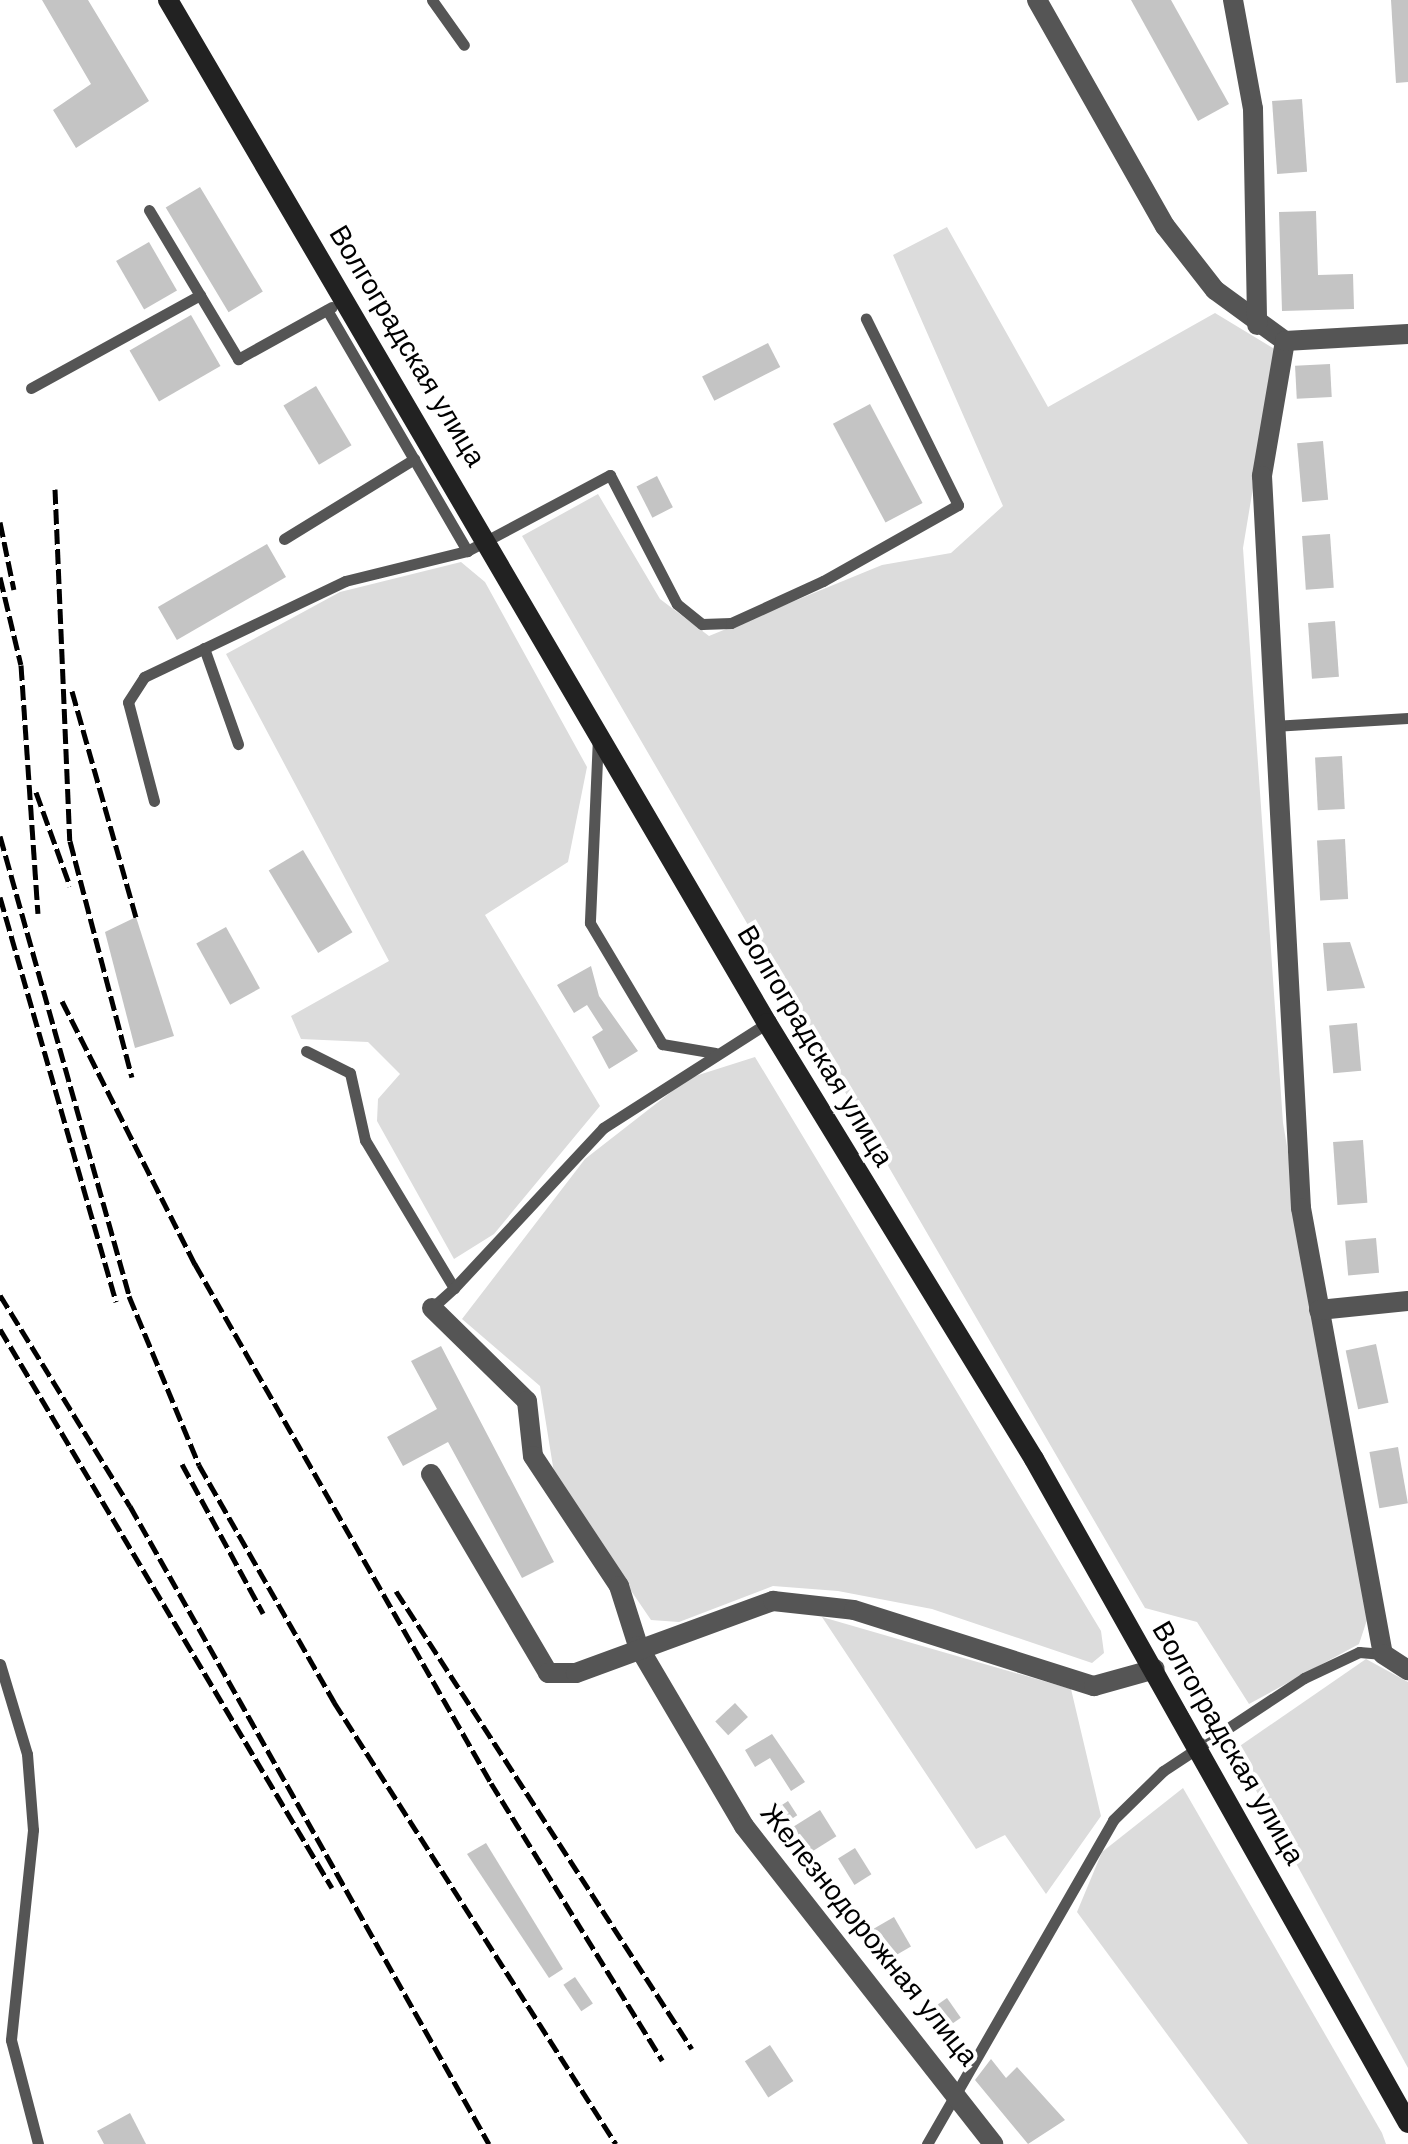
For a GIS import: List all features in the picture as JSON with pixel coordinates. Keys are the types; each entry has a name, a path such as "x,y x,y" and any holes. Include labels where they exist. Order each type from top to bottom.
{"main road":[{"name":"Волгоградская улица","path":"168,0 337,304 491,541 766,1024 1199,1746 1408,2124"}],"street":[{"path":"1038,0 1164,226 1214,290 1285,341 1408,334"},
{"path":"1233,0 1253,108 1257,324"},
{"path":"1285,341 1262,476 1271,726 1301,1208 1384,1654 1408,1670"},
{"path":"1319,1310 1408,1301"},
{"name":"Железнодорожная улица","path":"432,1308 528,1401 533,1456 618,1586 638,1646 744,1826 958,2090 992,2144"},
{"path":"431,1474 548,1673 576,1673 638,1646 773,1601 854,1610 1094,1686 1154,1669"}],"lane":[{"path":"432,0 464,45"},
{"path":"150,210 238,359 337,304 414,459 467,551"},
{"path":"31,388 200,294"},
{"path":"154,801 128,702 144,676 345,581 467,551 491,541 610,475 678,604 702,624 731,623 958,505 866,320"},
{"path":"284,540 414,459"},
{"path":"204,648 238,744"},
{"path":"1271,726 1408,718"},
{"path":"598,726 590,923 662,1044 715,1053"},
{"path":"432,1308 603,1128 766,1024"},
{"path":"306,1051 350,1073 365,1140 454,1288"},
{"path":"928,2144 1113,1820 1199,1746 1304,1678 1359,1652 1384,1654"},
{"path":"0,1664 27,1754 31,1811 11,2040 38,2144"}],"shaded area":[{"path":"947,227 1048,407 1215,313 1276,350 1243,548 1283,1123 1368,1617 1359,1644 1249,1704 1197,1622 1145,1608 522,536 598,494 660,599 709,636 882,565 951,553 1003,506 893,255"},
{"path":"461,562 485,582 587,767 568,862 485,915 600,1106 494,1234 454,1259 377,1121 378,1099 400,1074 368,1042 301,1039 291,1016 389,961 226,654 340,592"},
{"path":"755,1057 1101,1631 1104,1653 1092,1663 932,1609 838,1591 773,1586 679,1622 651,1620 555,1479 540,1386 462,1319 585,1159 689,1078"},
{"path":"822,1617 1071,1689 1101,1816 1046,1894 1005,1835 976,1849"},
{"path":"1366,1659 1408,1682 1408,2068 1234,1750"},
{"path":"1183,1788 1386,2144 1248,2144 1077,1912 1102,1852"}],"building":[{"path":"42,0 88,0 149,101 76,148 53,110 91,84"},
{"path":"1131,0 1171,0 1229,104 1198,121"},
{"path":"1391,0 1408,0 1408,82 1396,83"},
{"path":"1302,99 1307,172 1277,174 1272,101"},
{"path":"200,187 263,292 229,312 166,208"},
{"path":"1316,211 1318,275 1353,274 1354,309 1282,311 1279,212"},
{"path":"149,242 177,290 144,309 116,261"},
{"path":"191,315 221,366 159,402 130,350"},
{"path":"768,343 780,367 714,401 702,377"},
{"path":"1330,364 1332,397 1297,399 1295,366"},
{"path":"316,386 352,445 319,465 283,406"},
{"path":"870,404 923,503 885,523 833,424"},
{"path":"1323,441 1328,500 1302,502 1297,443"},
{"path":"657,476 673,507 652,518 637,486"},
{"path":"1330,534 1334,588 1306,590 1302,536"},
{"path":"267,544 286,577 177,640 158,607"},
{"path":"1335,621 1339,677 1312,679 1308,623"},
{"path":"1342,756 1345,809 1318,810 1315,757"},
{"path":"1345,839 1348,899 1320,900 1317,840"},
{"path":"303,850 352,932 318,953 269,871"},
{"path":"136,917 174,1036 135,1048 105,932"},
{"path":"226,927 260,988 230,1005 196,943"},
{"path":"1350,942 1365,988 1327,991 1323,943"},
{"path":"591,966 599,996 638,1051 609,1069 592,1037 603,1030 587,1005 574,1013 557,985"},
{"path":"1357,1023 1361,1071 1333,1073 1329,1025"},
{"path":"1363,1140 1367,1203 1337,1205 1333,1142"},
{"path":"1376,1238 1379,1273 1348,1276 1345,1241"},
{"path":"1376,1344 1388,1403 1358,1409 1346,1350"},
{"path":"441,1346 554,1562 522,1578 448,1442 403,1466 387,1437 437,1409 411,1361"},
{"path":"1398,1447 1408,1503 1379,1508 1369,1452"},
{"path":"735,1703 748,1717 728,1735 715,1721"},
{"path":"772,1734 805,1782 791,1791 770,1758 755,1767 745,1750"},
{"path":"788,1801 797,1815 780,1826 771,1812"},
{"path":"820,1810 836,1836 810,1853 794,1826"},
{"path":"486,1843 563,1969 549,1978 467,1854"},
{"path":"855,1848 871,1874 854,1885 838,1859"},
{"path":"894,1917 911,1946 888,1959 871,1930"},
{"path":"575,1977 593,2004 581,2011 563,1985"},
{"path":"947,1998 961,2018 941,2031 927,2012"},
{"path":"770,2045 793,2081 768,2097 745,2061"},
{"path":"991,2059 1006,2078 1017,2067 1065,2120 1028,2144 975,2080"},
{"path":"130,2113 146,2144 104,2144 97,2131"}],"railway":[{"path":"55,489 70,841 132,1077"},
{"path":"0,522 14,590"},
{"path":"0,577 21,665 38,913"},
{"path":"72,691 136,917"},
{"path":"36,792 70,886"},
{"path":"0,836 129,1296 199,1465 334,1702 616,2144"},
{"path":"0,897 116,1302"},
{"path":"62,1001 195,1264 491,1783 662,2060"},
{"path":"0,1295 130,1506 489,2144"},
{"path":"0,1329 332,1888"},
{"path":"182,1464 263,1613"},
{"path":"396,1591 692,2049"}]}
